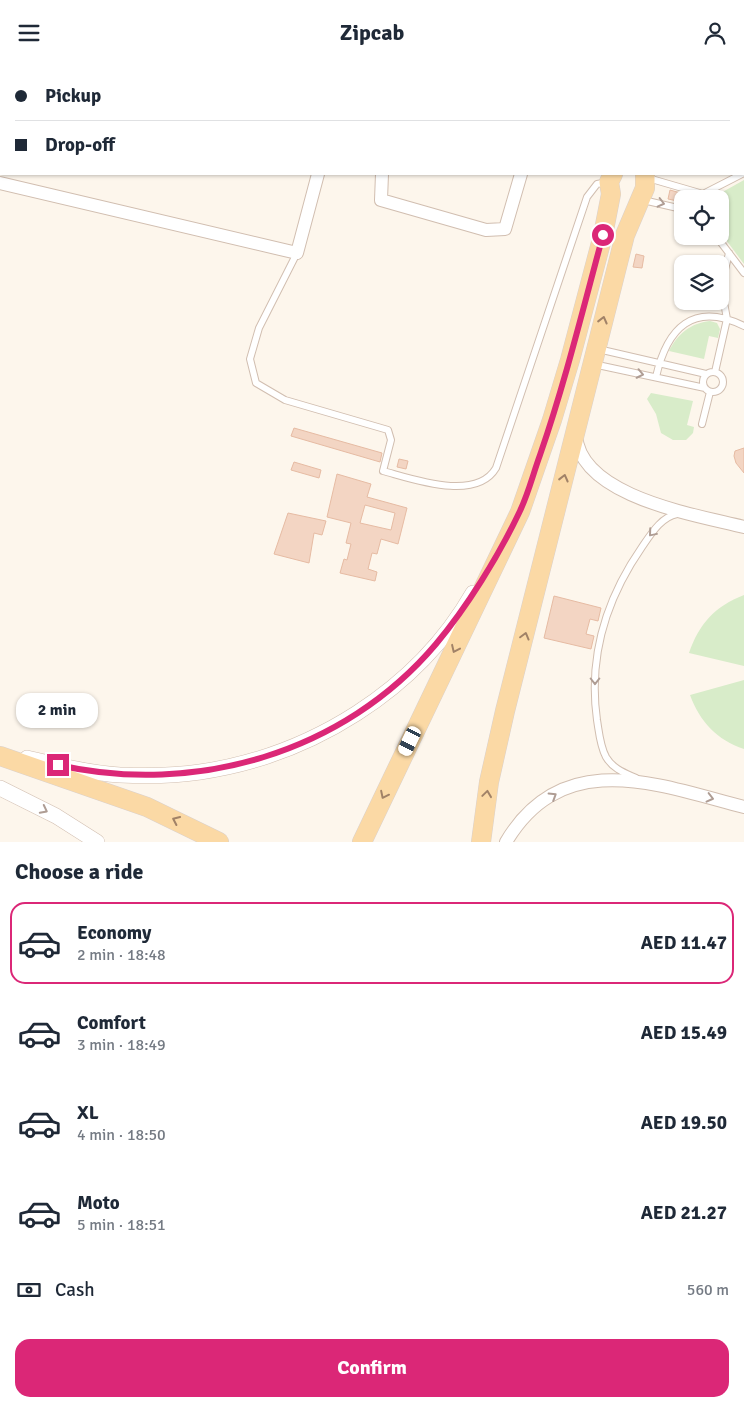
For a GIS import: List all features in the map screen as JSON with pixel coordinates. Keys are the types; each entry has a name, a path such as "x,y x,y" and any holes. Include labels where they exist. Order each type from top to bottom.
{"main road":[{"path":"481,842 489,782 505,711 625,235 645,188 644,175"},
{"path":"611,183 621,202 634,202 639,199"},
{"path":"362,842 520,512 562,386 603,235 611,183"},
{"path":"0,756 147,807 219,842"}],"street":[{"path":"0,183 297,253 318,175"},
{"path":"382,175 381,200 486,230 505,229 521,175"},
{"path":"576,427 577,442 582,454 592,467 618,489 634,498 744,527"},
{"path":"0,752 78,769 118,775 199,773 238,765 278,753 322,733 362,711 401,680 435,645 465,606 520,512"},
{"path":"506,842 526,816 560,791 595,781 641,781 744,807"},
{"path":"0,788 56,816 97,842"}],"lane":[{"path":"644,175 685,190"},
{"path":"713,190 739,175"},
{"path":"297,253 259,328 250,359 256,383 285,400 388,430 391,440 383,471 443,485 477,483 487,479 496,468 587,197 597,184 611,183"},
{"path":"639,199 674,207"},
{"path":"723,245 744,273"},
{"path":"715,371 728,319 721,286 729,253"},
{"path":"656,377 659,363 669,338 685,324 706,316 728,319 744,326"},
{"path":"594,356 659,363 706,374 715,371"},
{"path":"594,356 656,377 708,390 720,390 723,384 722,377 715,371"},
{"path":"702,423 708,390 703,380 706,374"},
{"path":"641,781 619,770 606,758 603,750 595,705 597,648 603,622 614,594 630,564 647,540 664,519 678,514 694,514"}],"green space":[{"path":"744,180 744,264 729,244 729,190 726,190"},
{"path":"710,321 717,323 720,329 718,338 709,336 704,359 669,351 680,335 690,327"},
{"path":"651,393 693,401 687,425 694,427 693,433 686,440 673,440 661,433 656,414 647,399"},
{"path":"744,595 744,666 689,653 698,633 709,617 734,599"},
{"path":"744,680 744,749 726,741 704,722 690,695"}],"building":[{"path":"670,190 674,191 674,200 668,199"},
{"path":"636,254 644,256 642,268 633,267"},
{"path":"294,428 382,453 380,462 291,436"},
{"path":"744,448 744,473 736,463 734,456 735,451"},
{"path":"399,459 408,461 406,469 397,467"},
{"path":"294,462 321,470 319,478 291,470"},
{"path":"337,474 371,484 367,497 407,508 398,544 381,539 377,554 372,553 368,569 377,572 375,581 340,573 344,559 347,560 351,544 346,543 351,523 327,517","holes":["365,505 395,513 391,530 360,523"]},
{"path":"288,513 326,521 322,535 314,533 309,563 274,554"},
{"path":"554,596 601,608 598,621 590,619 586,634 594,636 591,649 544,638"}],"route":[{"path":"58,765 118,775 157,775 199,773 238,765 278,753 322,733 362,711 401,680 435,645 465,606 520,512 552,420 570,360 603,235"}]}
